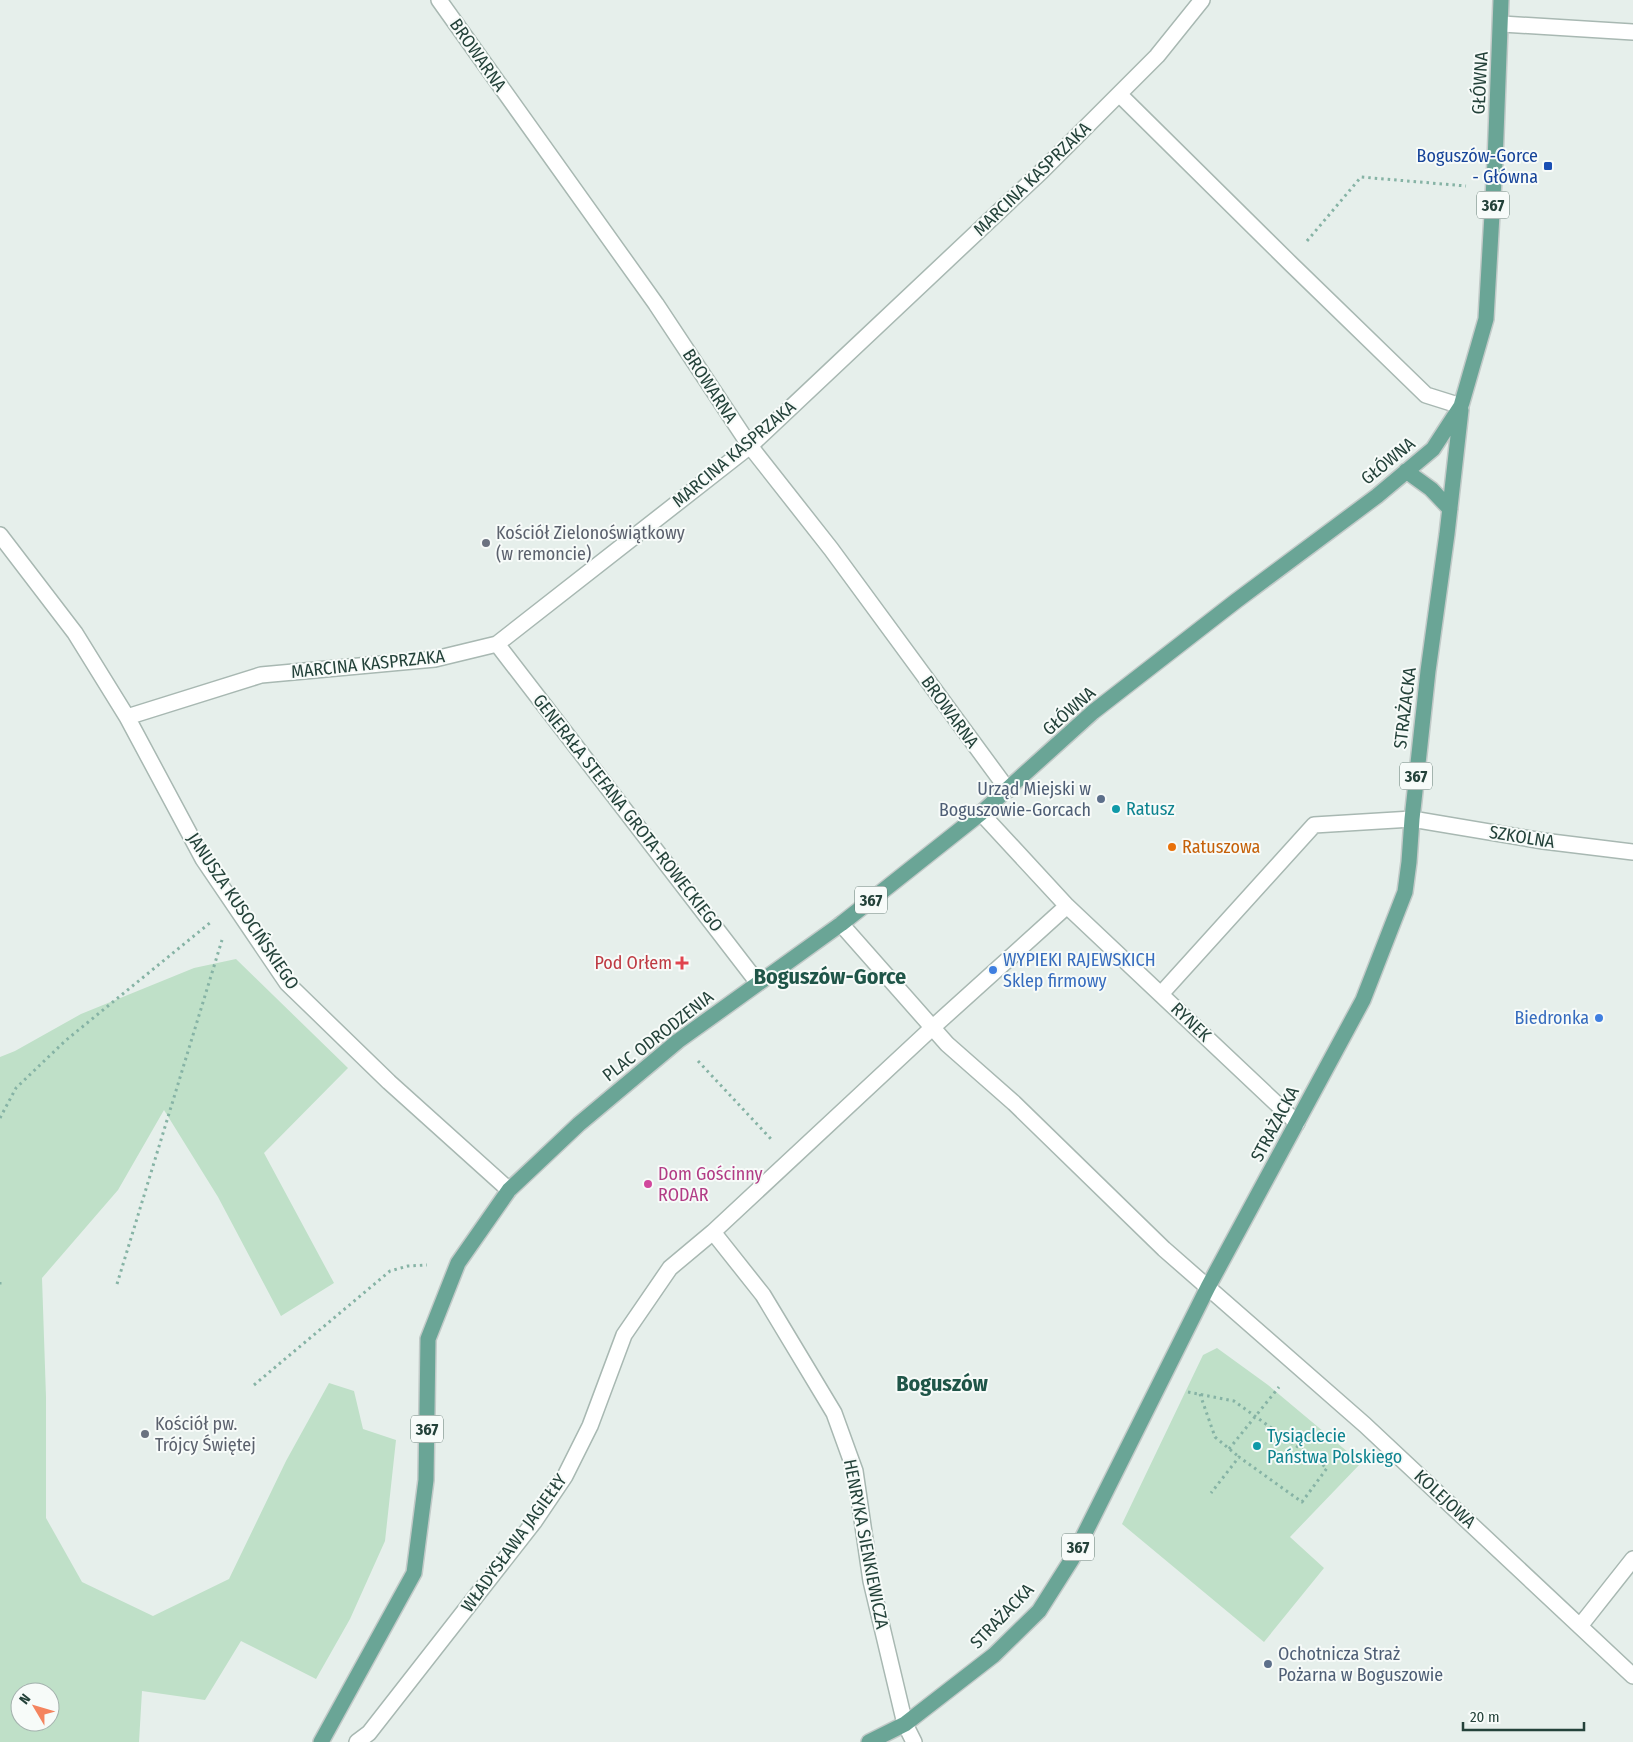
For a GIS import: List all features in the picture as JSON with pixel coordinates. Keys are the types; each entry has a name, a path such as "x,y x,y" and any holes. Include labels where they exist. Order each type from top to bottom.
{"main road":[{"name":"GŁÓWNA","path":"1008,790 1093,712 1236,601 1377,496 1433,449 1461,406 1486,319 1502,24 1501,0"},
{"name":"STRAŻACKA","path":"869,1742 905,1724 994,1655 1039,1611 1072,1559 1208,1287 1363,1000 1404,892 1409,862 1428,671 1450,509 1461,406"},
{"path":"1406,471 1431,489 1450,509"},
{"name":"PLAC ODRODZENIA","path":"509,1190 579,1124 678,1040 841,924 1008,790"},
{"name":"367","path":"321,1742 414,1573 426,1480 428,1339 458,1263 509,1190"}],"street":[{"name":"BROWARNA","path":"439,0 656,304 750,446 832,548 1008,790"},
{"name":"MARCINA KASPRZAKA","path":"127,717 261,675 435,659 497,644 750,446 1042,171 1157,56 1202,0"},
{"path":"1502,24 1633,32"},
{"path":"1119,94 1426,395 1461,406"},
{"name":"JANUSZA KUSOCIŃSKIEGO","path":"0,535 75,633 127,717 203,859 287,983 389,1082 509,1190"},
{"name":"GENERAŁA STEFANA GROTA-ROWECKIEGO","path":"497,644 758,983"},
{"name":"RYNEK","path":"981,813 1067,906 1297,1123"},
{"name":"SZKOLNA","path":"1162,994 1314,825 1412,818 1543,840 1633,852"},
{"name":"WŁADYSŁAWA JAGIEŁŁY","path":"357,1742 369,1733 534,1522 565,1476 590,1426 624,1335 670,1268 713,1232 932,1028 1067,906"},
{"path":"841,924 932,1028"},
{"name":"KOLEJOWA","path":"932,1028 947,1044 1014,1103 1164,1249 1365,1425 1633,1676"},
{"name":"HENRYKA SIENKIEWICZA","path":"713,1232 762,1295 834,1413 854,1471 871,1581 905,1724 914,1742"},
{"path":"1580,1626 1633,1559"}],"path":[{"path":"1290,263 1361,177 1469,186"},
{"path":"0,1118 16,1088 65,1041 234,904"},
{"path":"117,1284 234,904"},
{"name":"PLAC ODRODZENIA","path":"692,1056 772,1140"},
{"path":"254,1385 390,1271"},
{"path":"1230,1449 1297,1365"},
{"path":"1182,1391 1200,1394 1234,1401 1327,1468 1302,1502 1239,1457 1215,1437 1200,1394"},
{"path":"1210,1493 1239,1457"}],"green space":[{"path":"236,959 348,1068 264,1153 334,1283 281,1316 218,1197 164,1110 118,1190 42,1278 46,1397 46,1518 82,1582 153,1616 229,1579 286,1461 329,1383 354,1391 363,1429 396,1440 385,1541 350,1619 316,1679 241,1641 205,1700 142,1691 139,1742 0,1742 0,1057 15,1051 81,1014 194,968"},
{"path":"1217,1348 1268,1385 1361,1463 1290,1537 1324,1568 1264,1642 1122,1524 1203,1355"}],"place":[{"name":"Boguszów-Gorce - Główna","path":"1548,166"},
{"name":"Kościół Zielonoświątkowy (w remoncie)","path":"486,543"},
{"name":"Urząd Miejski w Boguszowie-Gorcach","path":"1101,799"},
{"name":"Ratusz","path":"1116,809"},
{"name":"Ratuszowa","path":"1172,847"},
{"name":"Pod Orłem","path":"682,963"},
{"name":"WYPIEKI RAJEWSKICH Sklep firmowy","path":"993,970"},
{"name":"Biedronka","path":"1599,1018"},
{"name":"Dom Gościnny RODAR","path":"648,1184"},
{"name":"Kościół pw. Trójcy Świętej","path":"145,1434"},
{"name":"Tysiąclecie Państwa Polskiego","path":"1257,1446"},
{"name":"Ochotnicza Straż Pożarna w Boguszowie","path":"1268,1664"}],"district":[{"name":"Boguszów-Gorce","path":"830,976"},
{"name":"Boguszów","path":"942,1383"}]}
